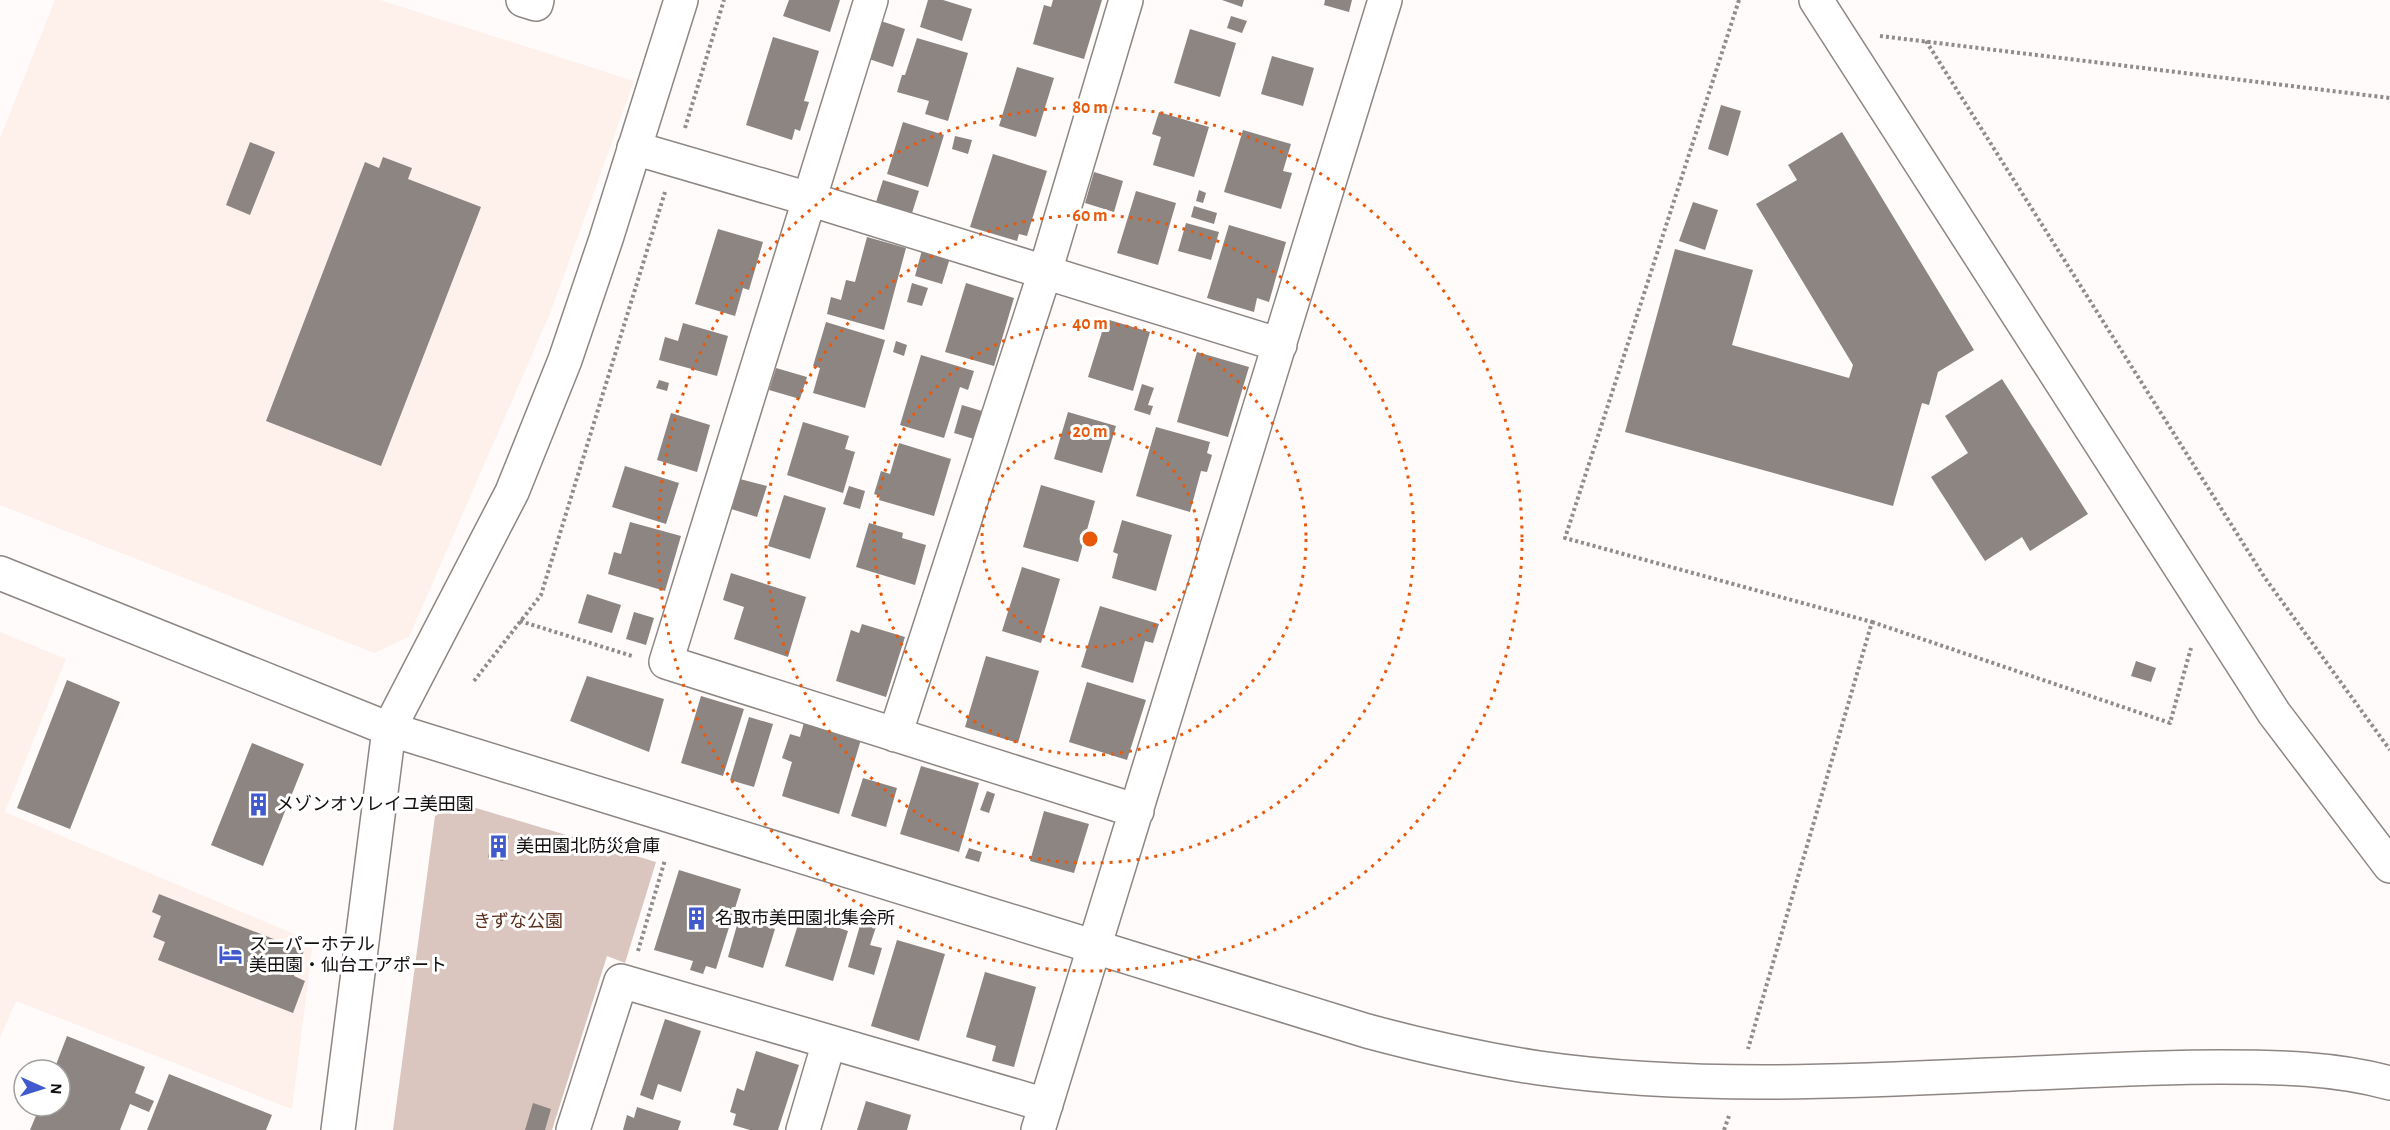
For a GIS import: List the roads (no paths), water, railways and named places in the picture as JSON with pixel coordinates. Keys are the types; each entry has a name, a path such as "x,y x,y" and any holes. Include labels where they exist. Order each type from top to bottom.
{"street":[{"path":"523,0 536,3 537,0"},
{"path":"338,1130 389,729 512,492 565,360 681,0"},
{"path":"871,0 666,662 1137,811"},
{"path":"895,735 1045,272 1126,0"},
{"path":"573,1130 621,981 829,1042 1042,1118 1386,0"},
{"path":"1816,0 2274,713 2390,866"},
{"path":"634,148 809,199 1280,345"},
{"path":"0,573 389,729 1366,1031 1467,1056 1540,1068 1598,1074 1739,1082 1842,1082 2245,1066 2347,1073 2390,1083"},
{"path":"803,1130 829,1042"}],"place":[{"name":"メゾンオソレイユ美田園","path":"258,805"},
{"name":"美田園北防災倉庫","path":"498,847"},
{"name":"名取市美田園北集会所","path":"697,919"},
{"name":"スーパーホテル 美田園・仙台エアポート","path":"231,955"}],"park label":[{"name":"きずな公園","path":"518,922"}]}
